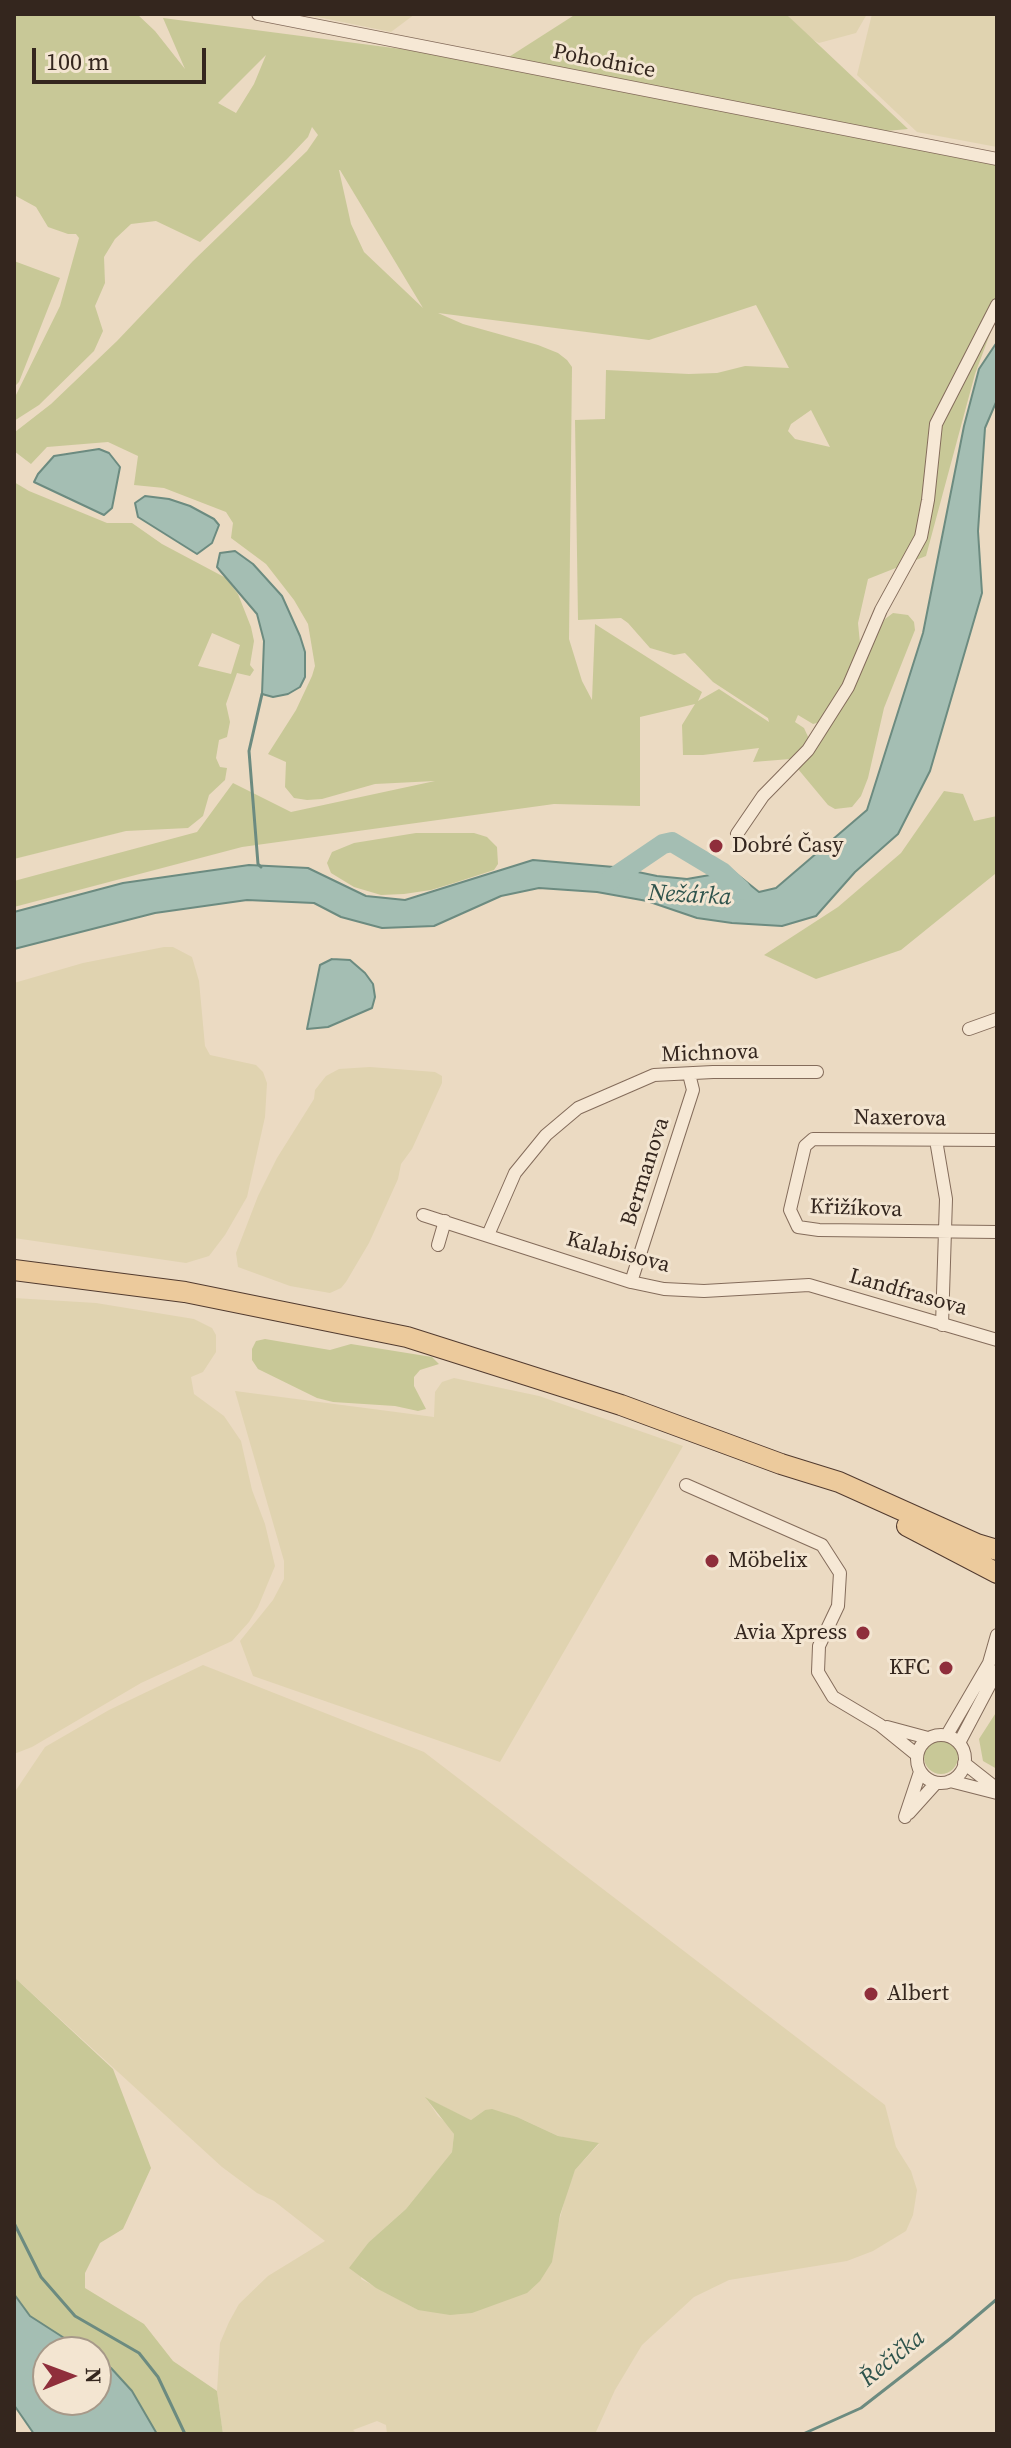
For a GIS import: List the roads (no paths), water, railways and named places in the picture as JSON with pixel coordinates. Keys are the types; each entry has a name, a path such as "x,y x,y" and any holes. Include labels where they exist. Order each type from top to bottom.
{"main road":[{"path":"14,1270 185,1292 407,1337 621,1405 839,1482 997,1550"},
{"path":"781,1464 997,1573"}],"street":[{"name":"Pohodnice","path":"258,14 997,159"},
{"path":"737,834 763,796 808,750 848,687 881,610 921,537 936,424 997,305"},
{"path":"969,1029 997,1019"},
{"name":"Michnova","path":"488,1235 515,1173 546,1135 578,1108 654,1075 817,1072"},
{"name":"Bermanova","path":"631,1282 693,1090 689,1074"},
{"name":"Naxerova","path":"805,1146 819,1138 997,1140"},
{"path":"936,1140 946,1199 942,1325"},
{"name":"Křižíkova","path":"805,1146 790,1210 798,1227 819,1230 997,1232"},
{"name":"Kalabisova","path":"423,1215 631,1282 664,1289 704,1291 809,1285"},
{"path":"438,1245 445,1221"},
{"name":"Landfrasova","path":"809,1285 997,1340"},
{"path":"686,1485 822,1545 840,1573 838,1606 819,1646 818,1672 833,1697 880,1725 917,1755"},
{"path":"947,1735 972,1697 989,1663 997,1635"},
{"path":"997,1671 959,1743 964,1763 997,1791"},
{"path":"880,1725 928,1738 947,1735 959,1743"},
{"path":"928,1738 917,1755 920,1772 905,1817 936,1783"},
{"path":"950,1781 957,1777 964,1763"},
{"path":"920,1772 936,1783 950,1781 997,1791"}],"water":[{"name":"Nežárka","path":"997,342 997,400 985,428 978,531 982,593 930,771 898,834 855,872 816,916 782,926 732,923 697,918 647,901 597,892 539,888 501,896 434,926 382,928 341,917 314,903 247,900 155,913 14,949 14,912 123,883 249,865 308,868 366,896 405,900 533,860 614,867 687,879 733,871 759,892 776,888 867,810 923,633 964,426 979,369"},
{"path":"99,449 109,453 120,467 112,508 104,515 34,482 54,456"},
{"path":"145,496 190,506 214,519 219,525 212,543 197,554 138,517 135,503"},
{"path":"235,551 253,564 282,596 300,636 305,652 305,677 300,687 288,694 273,697 262,694 264,641 257,614 217,567 220,553"},
{"path":"332,959 350,960 365,973 373,984 375,997 372,1008 328,1027 307,1029 320,965"},
{"path":"14,2294 30,2316 61,2336 32,2336 32,2416 112,2416 112,2369 132,2391 157,2434 34,2434 14,2405"}],"waterway":[{"path":"261,867 258,864 249,751 262,694"},
{"name":"Nežárka","path":"607,882 663,844 672,842 722,872 741,890"},
{"name":"Řečička","path":"14,2223 41,2277 75,2316 139,2353 158,2377 185,2434"},
{"name":"Řečička","path":"803,2434 861,2408 997,2299"}],"place":[{"name":"Dobré Časy","path":"716,846"},
{"name":"Möbelix","path":"712,1561"},
{"name":"Avia Xpress","path":"863,1633"},
{"name":"KFC","path":"946,1668"},
{"name":"Albert","path":"871,1994"}]}
